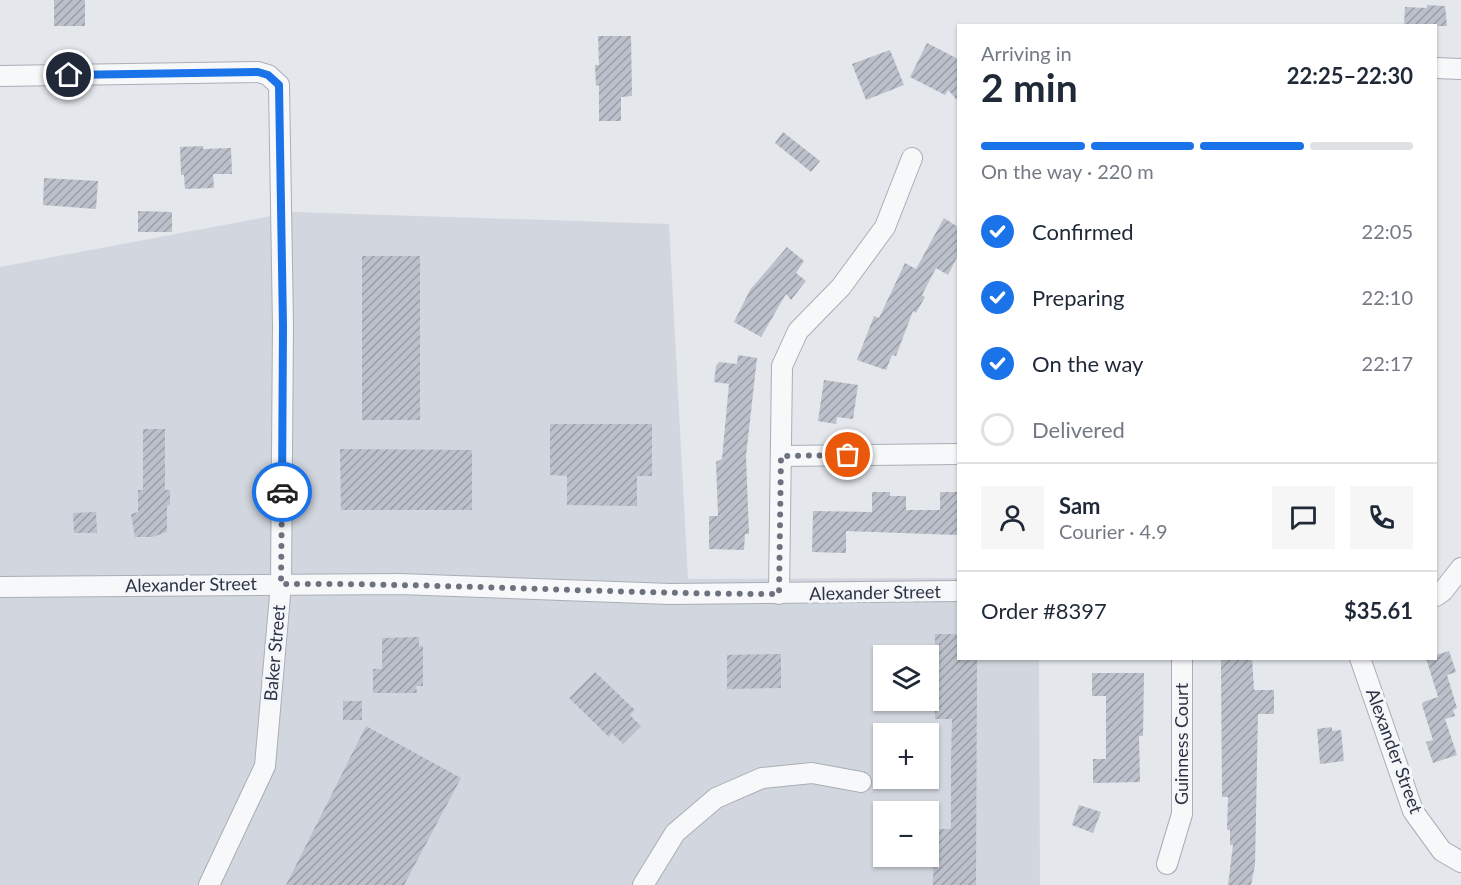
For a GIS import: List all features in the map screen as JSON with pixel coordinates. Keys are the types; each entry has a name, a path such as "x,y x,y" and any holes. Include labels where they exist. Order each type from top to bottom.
{"street":[{"path":"1437,68 1461,69"},
{"name":"Baker Street","path":"0,76 258,72 268,75 279,85 283,326 281,584 265,766 208,885"},
{"path":"779,594 782,366 798,331 841,287 885,227 912,158"},
{"path":"781,456 957,454"},
{"path":"1437,595 1461,568"},
{"name":"Alexander Street","path":"0,587 399,584 670,594 957,591"},
{"name":"Guinness Court","path":"1167,864 1182,814 1182,660"},
{"name":"Alexander Street","path":"1361,660 1413,811 1442,850 1461,862"},
{"path":"643,885 675,833 716,798 762,778 812,773 861,782"}],"shaded area":[{"path":"293,212 669,224 688,579 957,578 957,660 1039,660 1040,885 0,885 0,267"}],"building":[{"path":"54,0 85,0 85,26 54,26"},
{"path":"1427,5 1445,6 1447,26 1404,24 1405,7 1427,8"},
{"path":"598,36 631,36 632,96 621,97 621,121 599,121 599,85 596,86 595,65 599,65"},
{"path":"927,43 957,58 957,100 948,90 945,95 910,77"},
{"path":"890,50 904,85 866,100 852,64"},
{"path":"783,132 820,161 811,172 775,143"},
{"path":"203,146 203,149 231,148 232,174 213,174 214,188 185,189 184,175 181,175 180,147"},
{"path":"44,178 98,181 96,209 43,205"},
{"path":"138,211 172,212 172,232 138,232"},
{"path":"944,218 957,226 957,257 948,275 936,268 922,295 925,297 916,313 913,311 896,356 892,355 886,370 857,360 874,316 879,318 905,263 916,269"},
{"path":"787,247 804,261 796,273 806,281 791,300 786,294 761,337 734,322 750,290"},
{"path":"362,256 420,256 420,420 362,420"},
{"path":"738,355 757,358 746,456 749,534 745,534 744,550 709,549 709,516 718,516 716,462 722,459 729,384 714,382 716,366 719,362 737,364"},
{"path":"824,380 858,385 853,419 837,417 836,424 818,421"},
{"path":"550,424 652,424 652,476 637,476 637,506 567,505 567,476 550,475"},
{"path":"143,429 165,429 165,490 170,490 170,504 167,506 167,532 152,537 135,537 131,514 138,512 138,490 143,490"},
{"path":"340,449 472,450 472,510 341,510"},
{"path":"872,492 890,492 890,496 906,496 906,510 940,510 940,492 957,492 957,535 846,531 846,553 812,552 813,511 872,512"},
{"path":"96,512 97,533 74,533 73,513"},
{"path":"935,634 957,634 957,660 977,660 976,885 933,885 933,867 939,867 939,829 951,829 952,719 935,719 935,711 939,711 939,645 935,645"},
{"path":"419,637 419,646 423,646 423,686 416,686 417,693 373,693 373,669 382,669 382,638"},
{"path":"1449,651 1456,672 1447,675 1457,708 1453,710 1455,716 1445,719 1457,755 1433,763 1426,742 1433,740 1422,705 1423,702 1438,697 1427,660 1437,660 1437,655"},
{"path":"781,654 781,688 727,689 727,655"},
{"path":"1221,660 1252,660 1254,690 1274,690 1274,714 1258,714 1255,865 1251,885 1228,885 1233,845 1230,845 1230,830 1227,830 1228,797 1222,797"},
{"path":"595,672 635,710 630,715 641,726 623,744 612,733 609,737 569,698"},
{"path":"1092,673 1144,673 1143,736 1139,736 1140,782 1093,783 1093,759 1106,759 1106,696 1092,696"},
{"path":"343,701 362,701 362,720 343,720"},
{"path":"366,726 461,778 404,885 286,885"},
{"path":"1332,727 1332,731 1341,730 1344,761 1320,764 1317,729"},
{"path":"1079,805 1101,812 1093,833 1072,825"}],"way so far":[{"path":"282,492 281,584 399,584 670,594 779,594 781,456 848,455"}],"route":[{"path":"69,75 258,72 268,75 279,85 283,326 282,492"}]}
